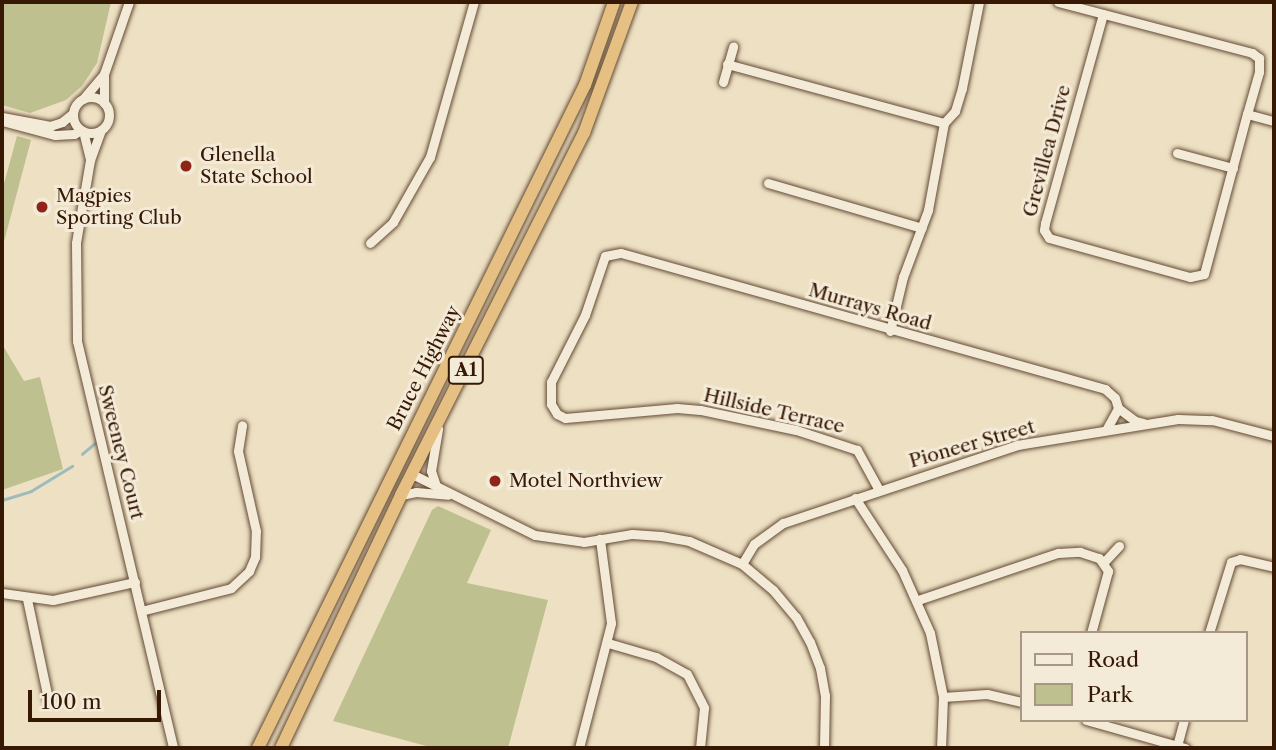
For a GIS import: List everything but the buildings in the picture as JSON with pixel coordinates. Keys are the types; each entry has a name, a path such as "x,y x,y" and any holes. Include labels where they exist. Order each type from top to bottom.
{"highway":[{"name":"Bruce Highway","path":"258,748 580,97 614,2"},
{"name":"Bruce Highway","path":"281,748 401,495 584,133 632,2"},
{"path":"317,624 344,585 395,483 412,474"}],"street":[{"path":"73,113 76,125 92,133 101,130 108,119 104,103 104,74 129,2"},
{"path":"370,243 394,222 430,157 474,2"},
{"path":"890,331 903,277 922,228 944,123 955,111 962,88 978,2"},
{"path":"1058,2 1103,14"},
{"name":"Grevillea Drive","path":"1103,14 1252,53 1259,58 1259,72 1247,114 1203,274 1198,276 1049,238 1044,230 1103,14"},
{"path":"723,82 733,46"},
{"path":"727,64 944,123"},
{"path":"2,119 50,125 62,122 73,113 104,74"},
{"path":"83,99 95,97 104,103"},
{"path":"1247,114 1274,121"},
{"path":"2,119 55,135 74,134 82,130"},
{"name":"Sweeney Court","path":"82,130 90,160"},
{"name":"Sweeney Court","path":"101,130 90,160 76,243 77,341 173,748"},
{"path":"1177,153 1233,168"},
{"path":"768,183 922,228"},
{"name":"Murrays Road","path":"605,256 621,253 890,331 1105,389 1115,398 1118,408 1135,421 1144,423"},
{"name":"Hillside Terrace","path":"605,256 585,315 551,382 551,404 557,414 565,418 576,418 689,409 796,430 857,450 879,490"},
{"path":"1106,430 1118,408"},
{"name":"Pioneer Street","path":"742,564 754,544 771,529 855,498 1017,445 1144,423 1202,419 1274,436"},
{"path":"436,486 431,478 431,466 440,421"},
{"path":"141,611 231,588 249,571 255,558 256,531 238,452 242,425"},
{"path":"412,474 450,496 535,535 569,541 632,534 670,537 715,550 742,564 773,590 796,617 810,642 820,668 825,695 824,748"},
{"path":"401,495 416,492 450,496"},
{"path":"855,498 888,547 918,600 929,633 943,697 941,748"},
{"path":"579,748 608,643 610,608 600,539"},
{"path":"1104,562 1119,546"},
{"path":"918,600 1062,552 1084,553 1104,562 1108,574 1092,631"},
{"path":"1210,631 1232,561 1240,558 1274,567"},
{"path":"2,593 27,599 54,600 135,582"},
{"path":"27,599 48,699"},
{"path":"608,643 656,657 687,674 704,708 700,748"},
{"path":"943,697 987,694 1020,702"},
{"path":"1093,722 1181,747 1184,722"}],"green space":[{"path":"2,2 111,2 97,63 82,86 66,100 30,113 2,105"},
{"path":"17,136 31,140 2,249 2,191"},
{"path":"2,344 24,381 40,377 63,469 2,490"},
{"path":"438,506 491,530 467,583 548,600 508,748 434,748 333,721 432,510"}],"waterway":[{"path":"82,454 94,444"},
{"path":"2,500 31,491 72,466"}],"place":[{"name":"Glenella State School","path":"186,166"},
{"name":"Magpies Sporting Club","path":"42,207"},
{"name":"Motel Northview","path":"495,481"}]}
